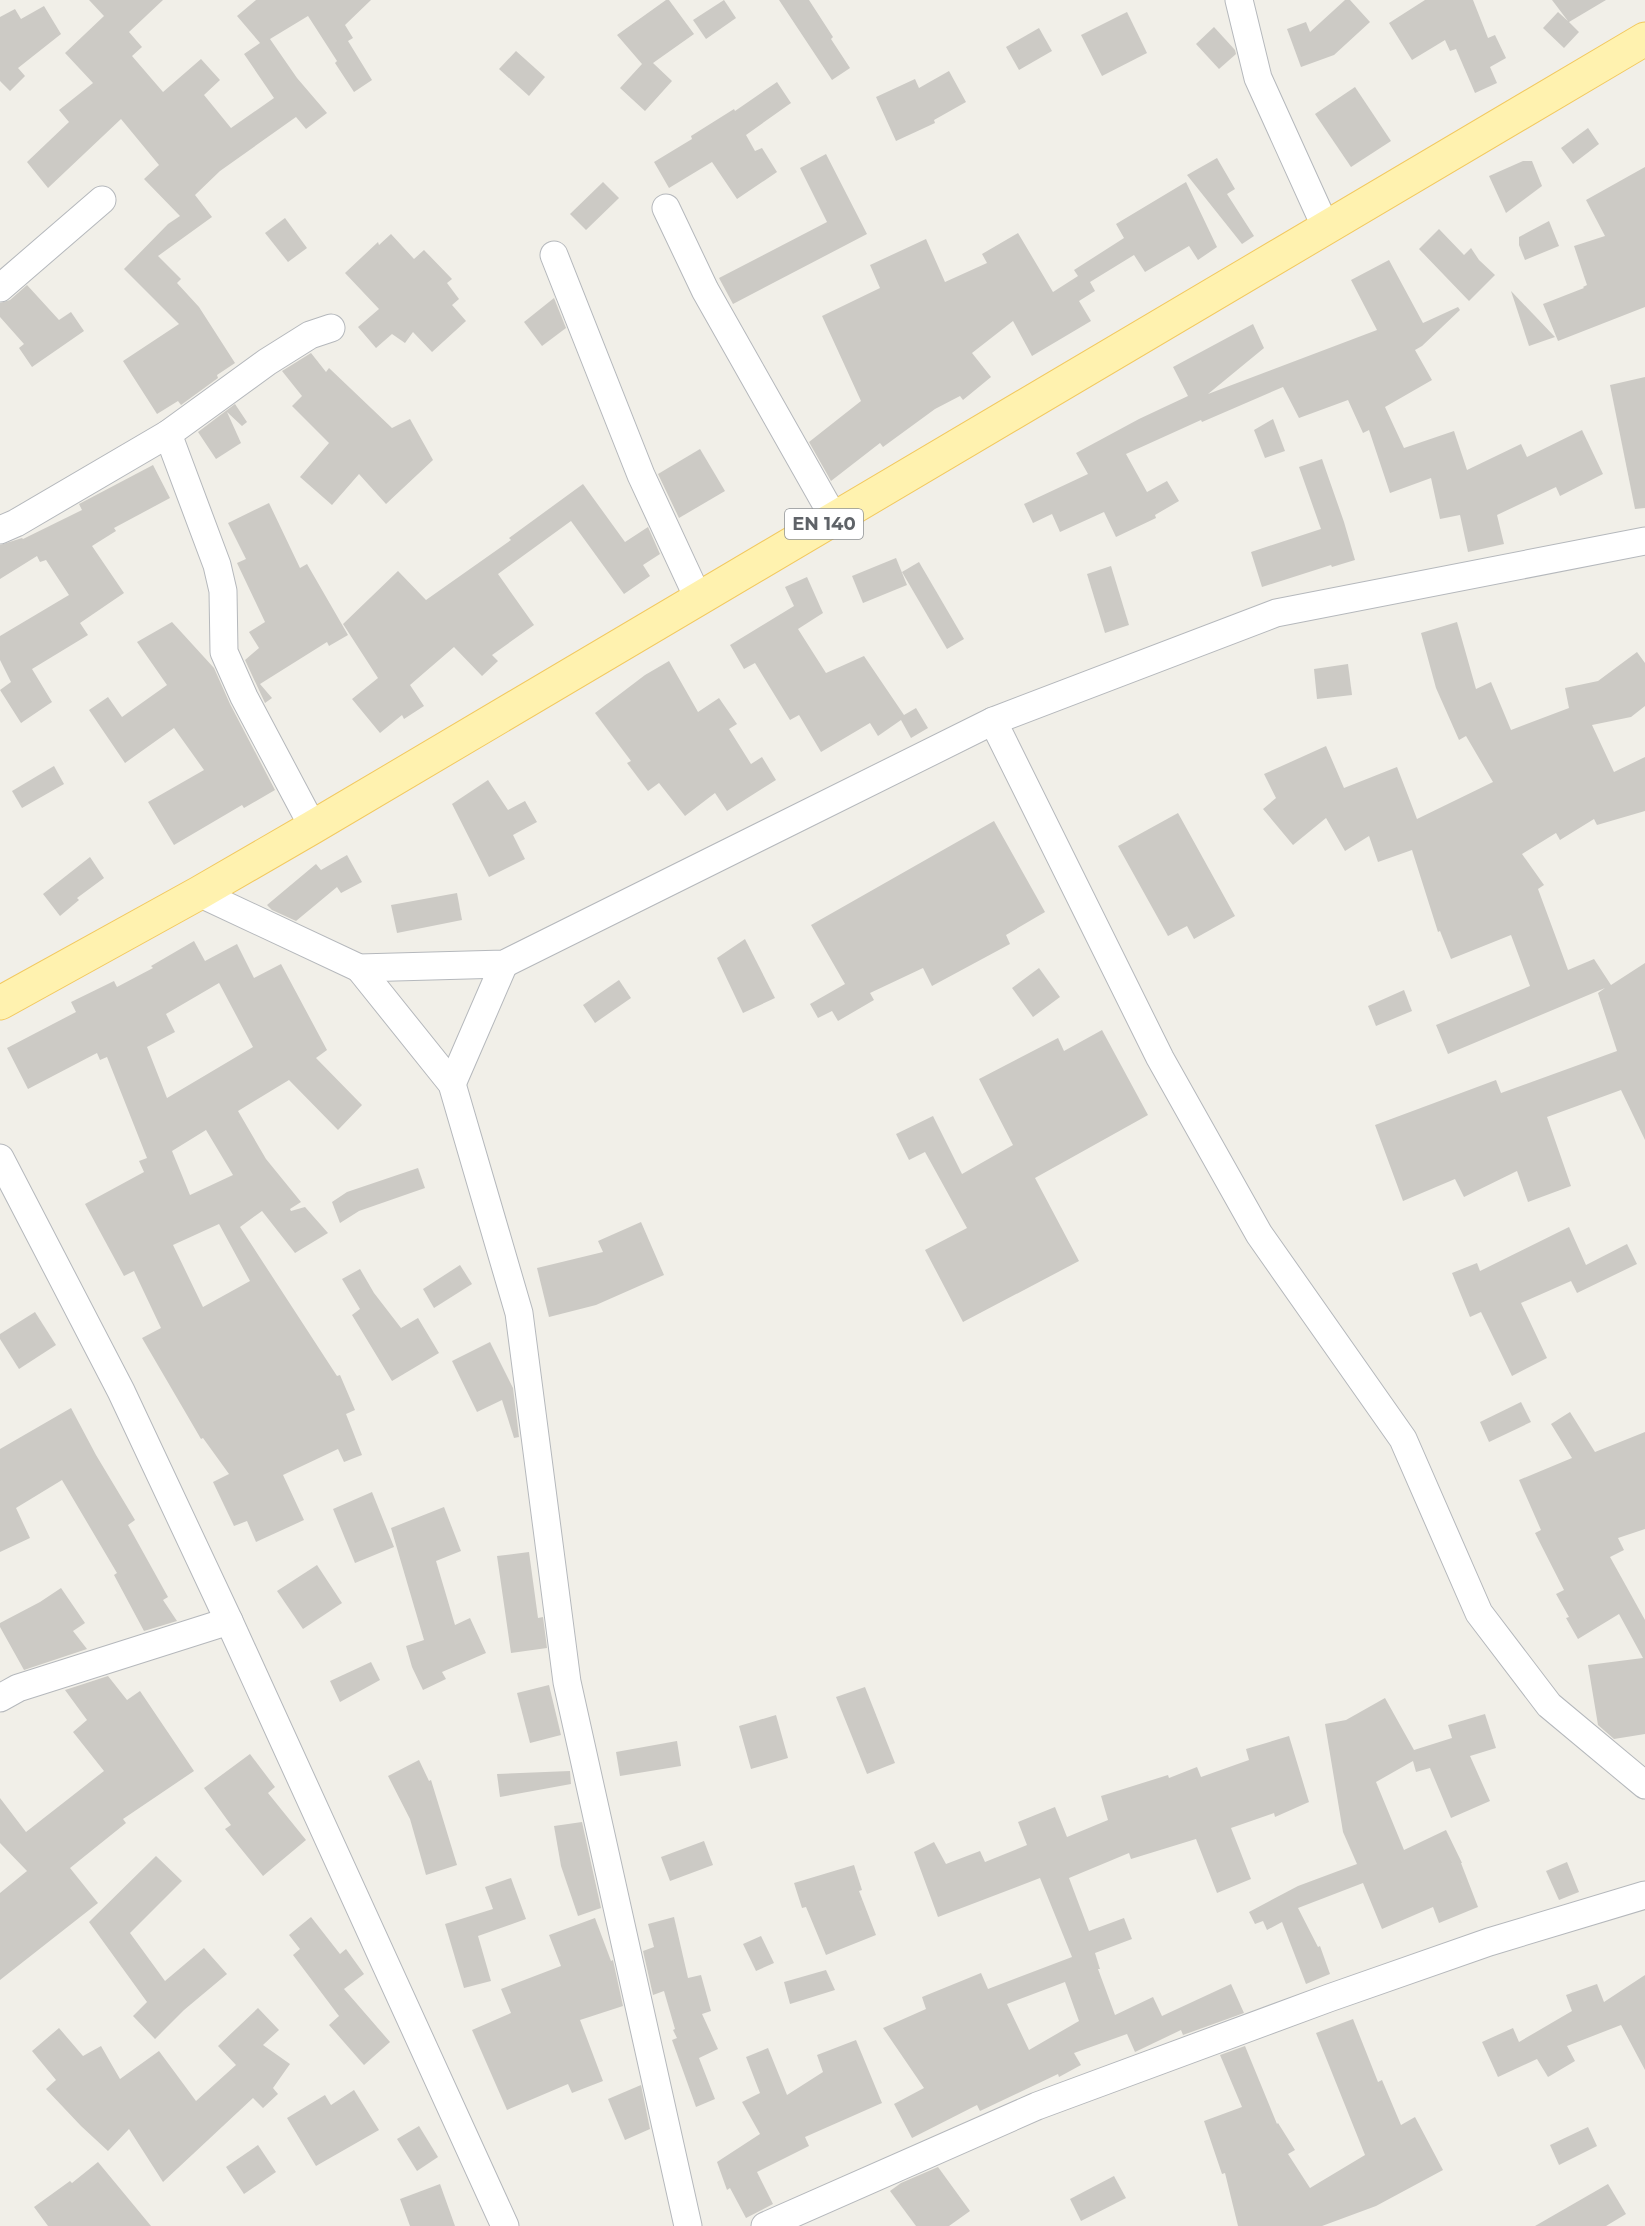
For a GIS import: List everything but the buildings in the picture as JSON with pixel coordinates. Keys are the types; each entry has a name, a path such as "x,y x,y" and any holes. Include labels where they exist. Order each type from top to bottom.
{"main road":[{"name":"EN 140","path":"0,1003 313,827 1645,39"}],"street":[{"path":"1239,0 1258,78 1326,228"},
{"path":"0,288 102,200"},
{"path":"666,208 705,290 834,518"},
{"path":"554,255 641,475 699,600"},
{"path":"0,530 16,523 168,434 267,362 310,335 332,328"},
{"path":"168,434 217,565 223,591 224,652 244,697 313,827"},
{"path":"359,968 504,964 993,721 1276,613 1645,541"},
{"path":"993,721 1160,1058 1259,1233 1403,1439 1479,1613 1549,1705 1645,1785"},
{"path":"199,893 359,968 452,1084 519,1313 567,1682 688,2226"},
{"path":"452,1084 504,964"},
{"path":"0,1158 121,1391 229,1621 505,2226"},
{"path":"0,1698 18,1688 229,1621"},
{"path":"765,2226 1037,2106 1329,1998 1489,1942 1645,1895"}]}
